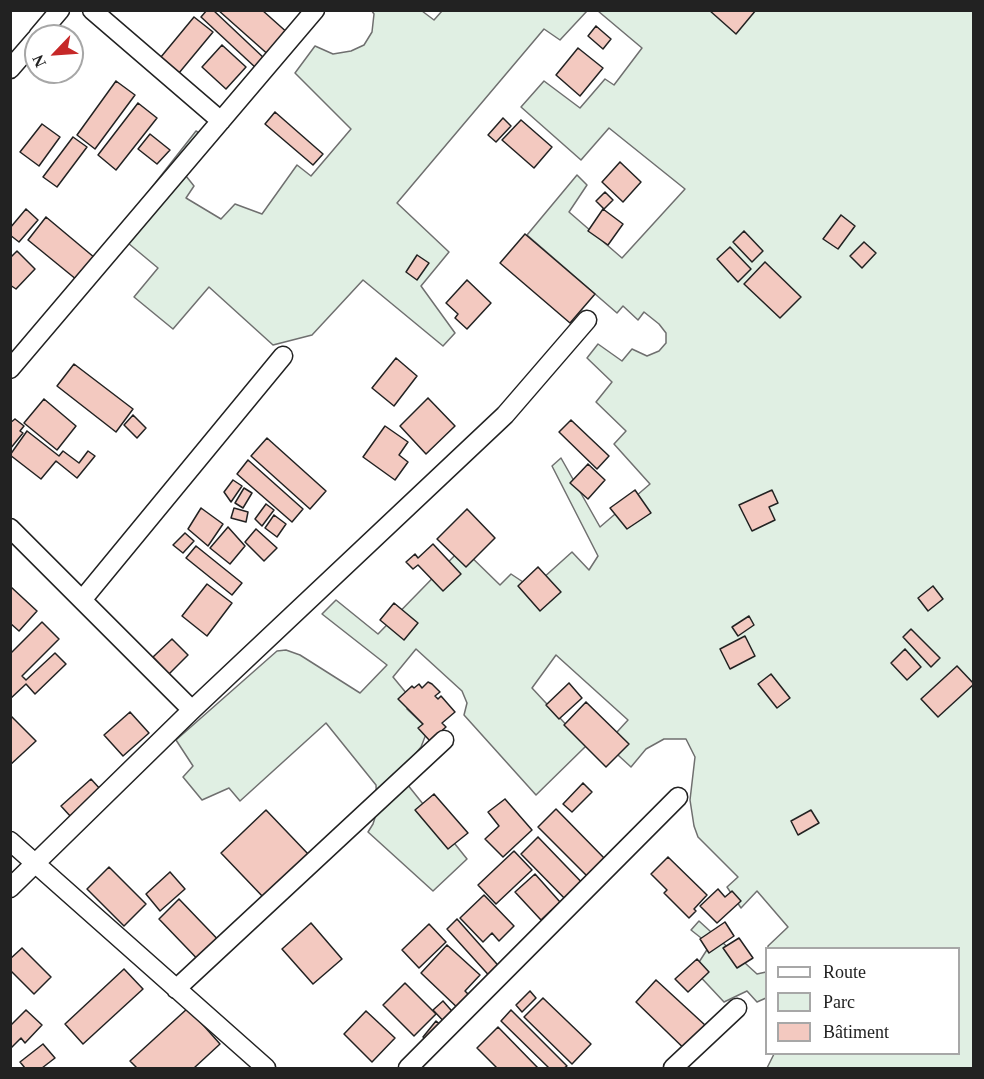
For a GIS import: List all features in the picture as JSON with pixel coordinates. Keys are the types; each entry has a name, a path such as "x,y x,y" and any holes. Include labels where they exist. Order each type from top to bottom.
{"street":[{"path":"48,24 60,10"},
{"path":"92,10 221,121"},
{"path":"10,369 315,10"},
{"path":"10,69 24,52"},
{"path":"10,888 192,710 505,415 587,320"},
{"path":"82,600 283,356"},
{"path":"10,528 192,710"},
{"path":"176,989 444,740"},
{"path":"408,1068 678,797"},
{"path":"10,841 266,1068"},
{"path":"673,1068 737,1008"}],"green space":[{"path":"372,11 422,11 434,20 442,11 587,11 560,40 544,29 397,203 449,252 421,286 455,333 443,346 363,280 312,335 273,345 209,287 173,329 134,297 158,268 116,233 196,131 212,141 186,176 194,186 186,198 221,219 235,204 262,214 297,165 311,176 351,129 295,73 315,46 333,54 351,51 364,45 372,32 374,14"},
{"path":"598,11 973,11 973,1068 767,1068 774,1055 960,1055 960,947 768,947 788,927 757,891 741,908 727,887 738,877 698,837 690,800 695,757 686,739 664,739 646,749 631,767 606,744 628,720 556,655 532,688 586,746 536,795 464,715 467,703 462,691 416,649 393,677 412,700 407,709 428,729 421,747 399,774 467,859 433,891 368,832 377,811 376,785 326,723 240,801 229,788 202,800 183,777 193,766 176,740 277,651 286,650 300,655 360,693 387,665 322,614 336,600 378,634 462,548 500,585 511,574 532,588 572,552 589,570 598,556 552,466 561,458 600,527 650,484 614,444 626,431 596,402 612,382 587,358 598,344 622,361 632,349 647,356 659,351 666,343 666,333 644,312 638,320 623,306 617,313 527,235 577,175 587,185 569,212 622,258 685,189 609,128 581,160 521,107 544,81 580,108 605,79 614,85 642,48"},
{"path":"699,921 757,974 765,972 765,998 757,1002 747,991 724,1002 694,970 710,945 691,930"}],"building":[{"path":"207,10 213,10 265,59 256,68 201,17"},
{"path":"218,10 262,10 299,43 280,65"},
{"path":"709,10 756,10 736,34"},
{"path":"194,17 213,32 174,79 156,63"},
{"path":"596,26 611,39 603,49 588,36"},
{"path":"222,45 246,67 226,89 202,67"},
{"path":"578,48 603,68 580,96 556,75"},
{"path":"116,81 135,95 95,149 77,135"},
{"path":"138,103 157,118 116,170 98,155"},
{"path":"275,112 323,154 313,165 265,124"},
{"path":"503,118 511,126 496,142 488,135"},
{"path":"521,120 552,147 534,168 502,140"},
{"path":"42,124 60,137 39,166 20,152"},
{"path":"150,134 170,150 157,164 138,149"},
{"path":"73,137 87,147 57,187 43,177"},
{"path":"620,162 641,182 623,202 602,182"},
{"path":"605,192 613,200 604,209 596,201"},
{"path":"26,209 38,220 19,242 10,235 10,228"},
{"path":"603,209 623,224 608,245 588,231"},
{"path":"841,215 855,226 838,249 823,239"},
{"path":"46,217 95,258 77,280 28,240"},
{"path":"744,231 763,251 752,262 733,242"},
{"path":"525,234 595,294 570,323 500,263"},
{"path":"864,242 876,253 862,268 850,256"},
{"path":"730,247 751,269 738,282 717,259"},
{"path":"17,251 35,269 16,289 10,285 10,258"},
{"path":"417,255 429,263 417,280 406,272"},
{"path":"765,262 801,297 780,318 744,284"},
{"path":"467,280 491,303 467,329 455,318 458,314 446,303"},
{"path":"396,358 417,376 394,406 372,388"},
{"path":"74,364 133,409 116,432 57,386"},
{"path":"428,398 455,426 426,454 400,426"},
{"path":"44,399 76,426 57,450 24,423"},
{"path":"133,415 146,428 137,438 124,425"},
{"path":"15,419 24,426 20,431 23,433 10,449 10,423"},
{"path":"571,420 609,456 597,469 559,432"},
{"path":"385,426 408,442 399,455 408,462 395,480 363,457"},
{"path":"27,431 59,456 63,451 79,463 88,451 95,456 77,478 56,461 41,479 10,455"},
{"path":"267,438 326,491 310,509 251,456"},
{"path":"248,460 303,509 292,522 237,474"},
{"path":"588,464 605,480 588,499 570,483"},
{"path":"233,480 242,486 231,502 224,492"},
{"path":"244,488 252,493 243,508 235,503"},
{"path":"635,490 651,513 627,529 610,508"},
{"path":"772,490 778,503 769,507 775,520 752,531 739,505"},
{"path":"266,504 274,510 262,526 255,519"},
{"path":"201,508 223,524 208,546 188,529"},
{"path":"234,508 248,512 246,522 231,518"},
{"path":"467,509 495,538 466,567 437,539"},
{"path":"274,515 286,524 277,537 265,528"},
{"path":"228,527 245,546 230,564 210,548"},
{"path":"256,529 277,548 264,561 245,542"},
{"path":"185,533 194,541 183,553 173,545"},
{"path":"433,544 461,574 443,591 418,565 413,569 406,562 415,554 418,558"},
{"path":"196,546 242,583 232,595 186,558"},
{"path":"538,567 561,592 540,611 518,586"},
{"path":"207,584 232,603 207,636 182,616"},
{"path":"933,586 943,599 928,611 918,598"},
{"path":"11,587 37,611 19,631 10,623"},
{"path":"394,603 418,623 404,640 380,620"},
{"path":"749,616 754,625 738,636 732,627"},
{"path":"42,622 59,639 22,676 26,680 55,653 66,664 35,694 26,684 10,699 10,654"},
{"path":"911,629 940,658 931,667 903,637"},
{"path":"745,636 755,656 730,669 720,649"},
{"path":"172,639 188,655 169,674 153,657"},
{"path":"905,649 921,667 907,680 891,663"},
{"path":"957,666 974,684 938,717 921,699"},
{"path":"771,674 790,698 777,708 758,684"},
{"path":"428,682 440,692 435,696 438,699 441,696 455,712 442,723 446,727 430,741 418,728 423,724 398,699 412,686 414,688 419,684 422,688"},
{"path":"569,683 582,698 559,719 546,705"},
{"path":"586,702 629,744 606,767 564,725"},
{"path":"130,712 149,733 123,756 104,735"},
{"path":"10,715 36,741 10,765"},
{"path":"91,779 111,801 81,828 61,806"},
{"path":"583,783 592,792 572,812 563,804"},
{"path":"434,794 468,833 448,849 415,810"},
{"path":"505,799 532,830 503,857 485,839 499,826 488,812"},
{"path":"556,809 608,862 591,880 538,827"},
{"path":"266,810 310,856 265,899 221,853"},
{"path":"811,810 819,823 798,835 791,821"},
{"path":"538,837 590,891 573,907 521,854"},
{"path":"514,851 532,870 496,904 478,885"},
{"path":"668,857 707,895 689,918 664,893 667,890 651,874"},
{"path":"109,867 146,904 124,926 87,889"},
{"path":"170,872 185,889 160,911 146,894"},
{"path":"535,874 560,902 541,920 515,892"},
{"path":"718,889 725,897 732,891 741,901 717,923 700,906"},
{"path":"484,895 514,926 499,941 492,933 483,942 460,918"},
{"path":"179,899 227,949 207,969 159,919"},
{"path":"457,919 504,972 494,981 447,929"},
{"path":"725,922 734,936 709,953 700,939"},
{"path":"311,923 342,959 313,984 282,949"},
{"path":"429,924 446,942 419,968 402,950"},
{"path":"739,938 753,958 737,968 723,948"},
{"path":"447,945 480,975 465,991 474,1000 462,1012 421,973"},
{"path":"22,948 51,977 34,994 10,970 10,959"},
{"path":"697,959 709,972 688,992 675,979"},
{"path":"124,969 143,989 83,1044 65,1024"},
{"path":"656,980 718,1037 695,1059 636,1002"},
{"path":"405,983 436,1014 414,1036 383,1005"},
{"path":"530,991 536,998 522,1012 516,1005"},
{"path":"543,998 591,1044 572,1064 524,1017"},
{"path":"443,1001 458,1018 449,1027 433,1010"},
{"path":"188,1008 220,1044 194,1068 137,1068 130,1061"},
{"path":"26,1010 42,1025 25,1043 21,1038 10,1049 10,1026"},
{"path":"511,1010 567,1066 549,1068 501,1021"},
{"path":"366,1011 395,1038 372,1062 344,1034"},
{"path":"436,1021 447,1030 433,1046 423,1037"},
{"path":"498,1027 538,1068 497,1068 477,1048"},
{"path":"43,1044 55,1058 42,1068 25,1068 20,1062"}]}
